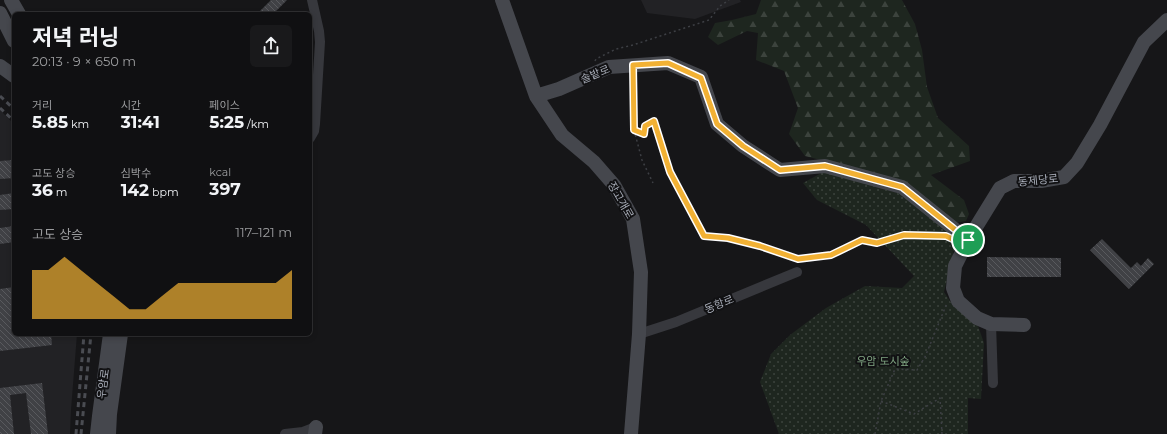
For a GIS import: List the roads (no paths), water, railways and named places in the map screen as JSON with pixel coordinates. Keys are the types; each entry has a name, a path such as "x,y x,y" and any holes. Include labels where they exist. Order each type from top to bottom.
{"street":[{"path":"11,0 18,12"},
{"path":"312,0 320,42 315,124 312,134"},
{"name":"장고개로","path":"502,0 536,96 562,135 594,162 614,185 633,219 641,272 639,334 631,434"},
{"path":"0,13 12,37"},
{"name":"동제당로","path":"1024,325 991,324 977,318 958,301 954,288 955,266 968,240 1000,188 1014,182 1041,181 1064,177 1077,163 1100,126 1144,42 1167,20"},
{"name":"솔밭로","path":"536,96 559,89 609,67 668,63 701,78 717,124 743,146 780,170 825,166 902,187 968,240"},
{"name":"동항로","path":"639,334 676,322 797,272"},
{"path":"991,324 993,383"},
{"name":"우암로","path":"97,434 110,336"},
{"name":"우암로","path":"109,434 110,414 121,336"},
{"path":"284,434 315,430"}],"railway":[{"path":"0,96 12,107"},
{"path":"0,108 12,119"},
{"path":"76,434 84,336"},
{"path":"81,434 91,336"}],"park label":[{"name":"우암 도시숲","path":"883,361"}]}
